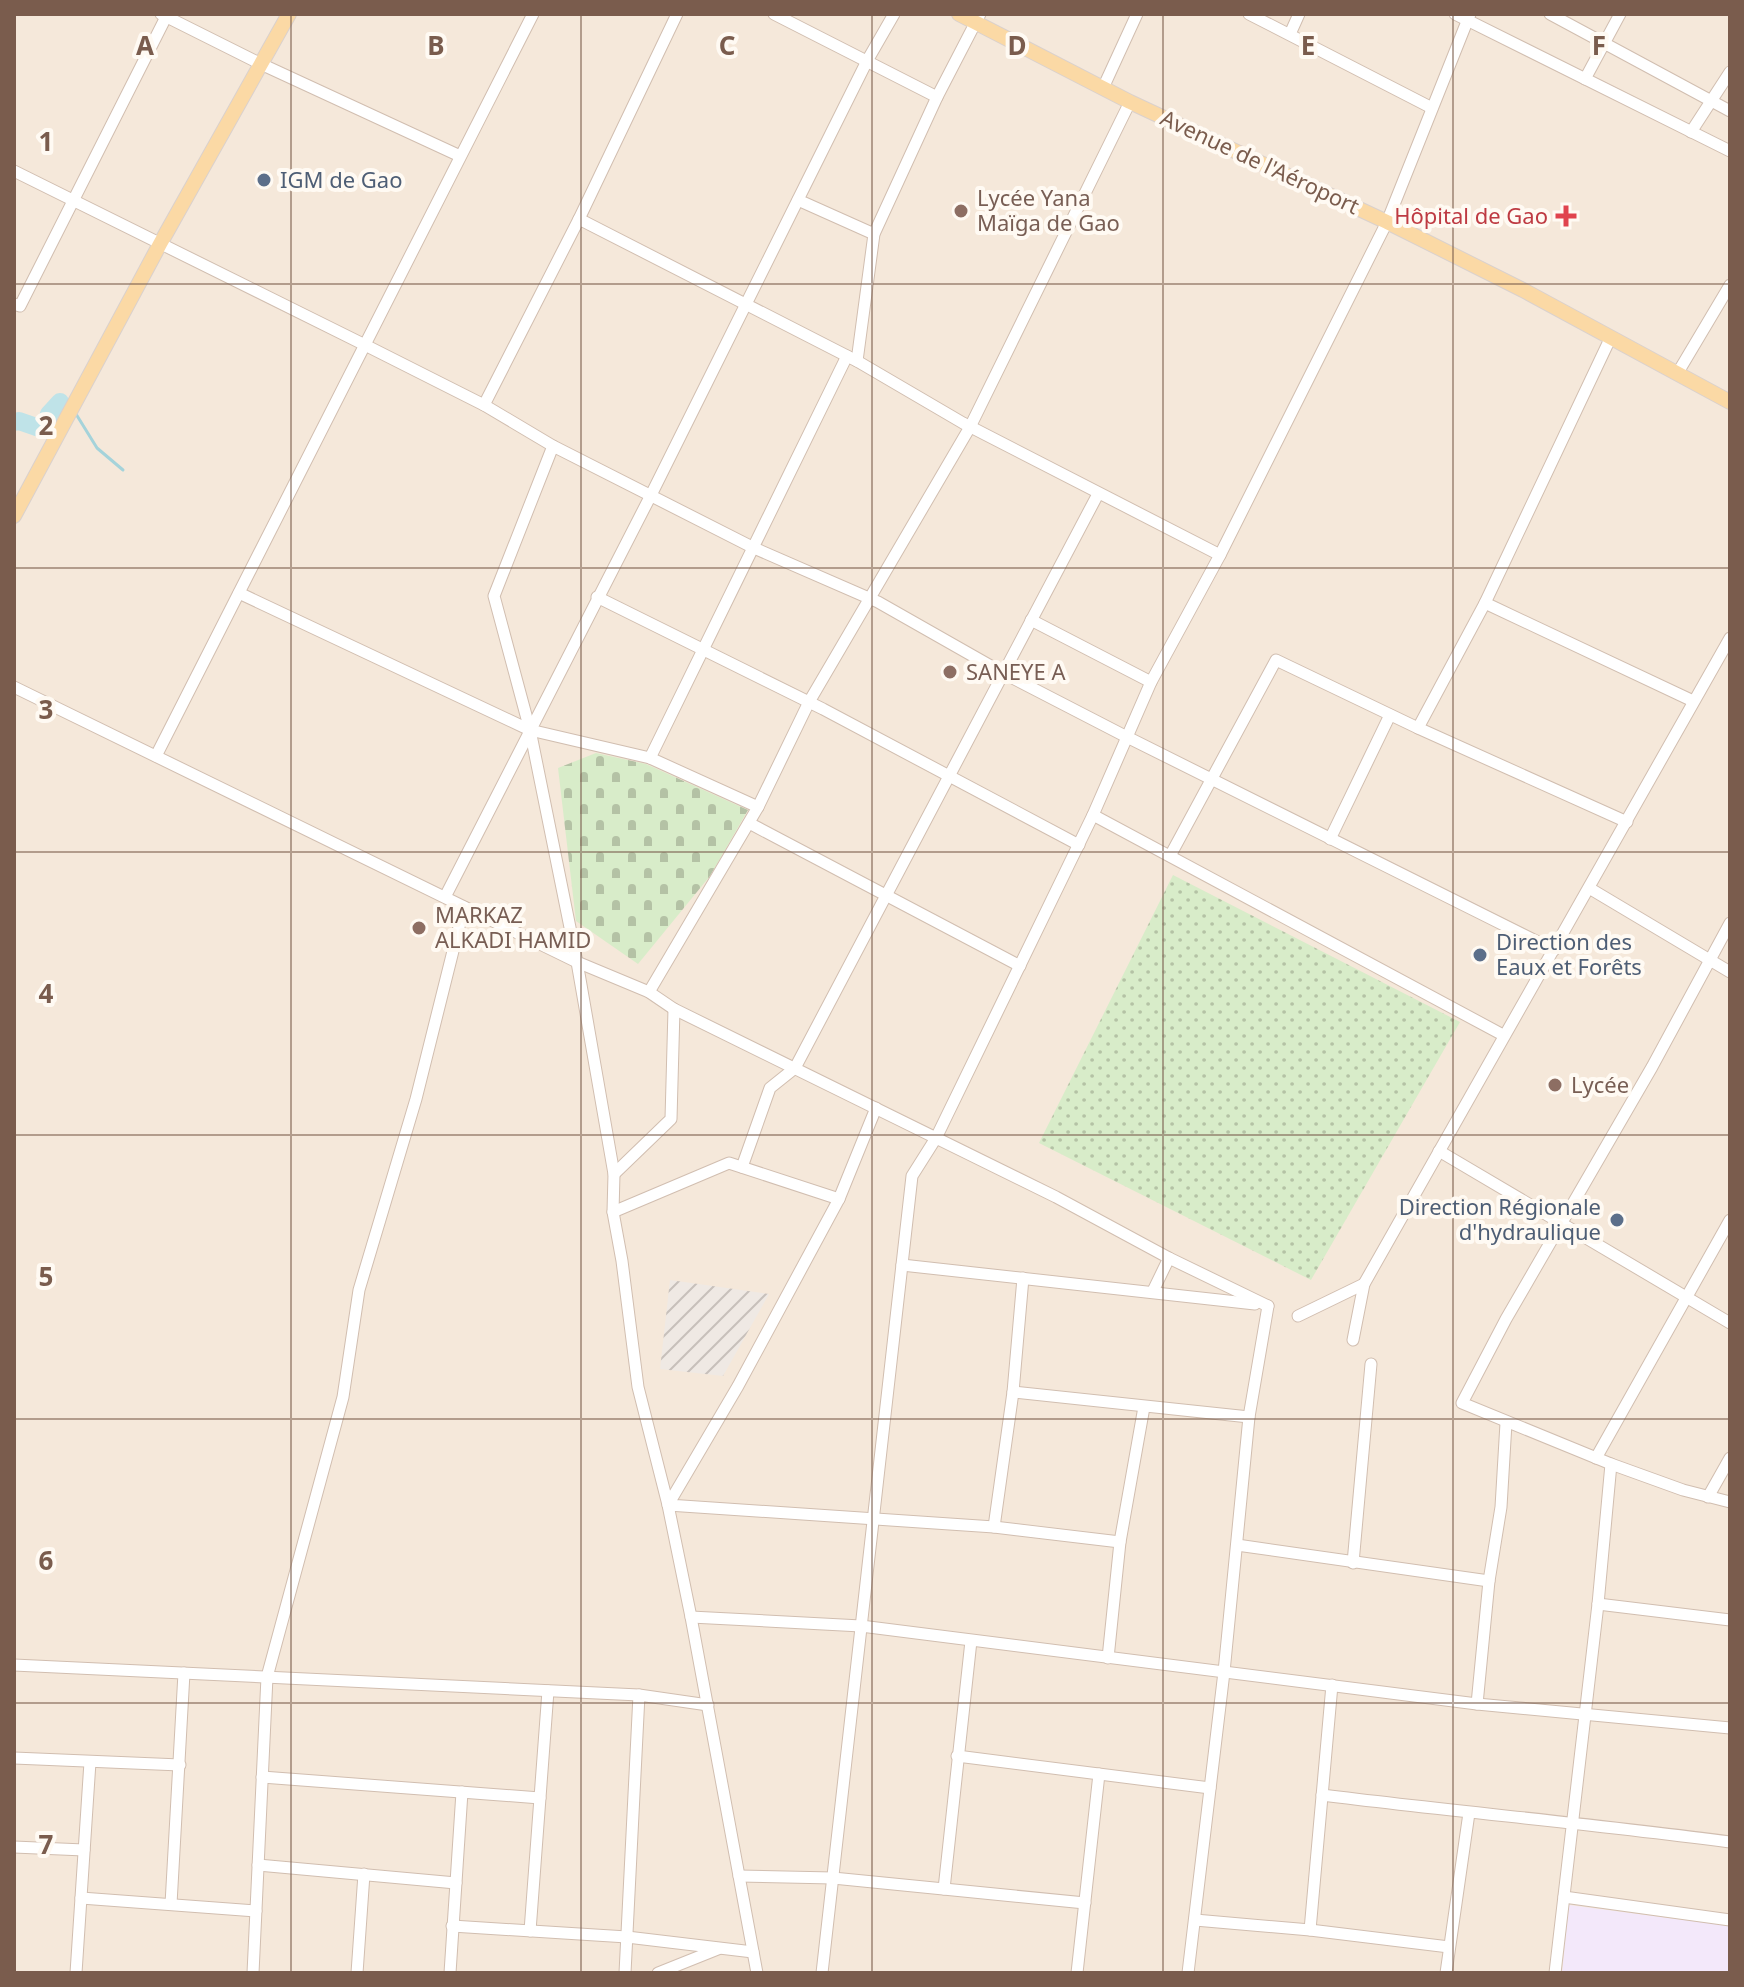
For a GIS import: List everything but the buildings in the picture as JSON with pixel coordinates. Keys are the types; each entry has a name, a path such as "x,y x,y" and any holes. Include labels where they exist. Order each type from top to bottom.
{"main road":[{"path":"14,516 160,244 289,14"},
{"name":"Avenue de l'Aéroport","path":"959,14 978,18 1130,102 1387,222 1523,290 1730,402"}],"street":[{"path":"156,756 533,14"},
{"path":"484,405 579,219 677,14"},
{"path":"774,14 937,97"},
{"path":"445,897 651,495 867,61 894,14"},
{"path":"1103,88 1137,14"},
{"path":"1249,14 1432,108"},
{"path":"1290,34 1299,14"},
{"path":"1455,14 1468,17 1730,151"},
{"path":"1550,14 1730,111"},
{"path":"1585,79 1620,14"},
{"path":"14,304 20,306 164,15 261,64 460,156"},
{"path":"822,1973 912,1176 936,1138 1079,845 1151,682 1220,555 1387,222 1468,17"},
{"path":"650,758 852,359 874,234 937,97 978,18"},
{"path":"1691,132 1730,72"},
{"path":"649,992 758,807 809,702 970,427 1130,102"},
{"path":"14,171 484,405 553,446 754,548 871,599 1003,673 1125,736 1554,950"},
{"path":"798,200 874,234"},
{"path":"579,219 852,359 970,427 1220,555"},
{"path":"1677,374 1730,285"},
{"path":"1418,728 1485,603 1610,339"},
{"path":"553,446 494,596 530,730 577,962 614,1174 613,1212 638,1387 668,1505 691,1617 757,1973"},
{"path":"742,1167 770,1088 795,1068 1098,494"},
{"path":"239,593 530,730 650,758 758,807"},
{"path":"597,597 809,702 1079,845"},
{"path":"1485,603 1693,701"},
{"path":"1031,620 1151,682"},
{"path":"1353,1340 1364,1284 1730,638"},
{"path":"1170,856 1276,660 1627,822"},
{"path":"14,687 577,962 649,992 674,1009 1056,1197 1169,1258 1268,1306"},
{"path":"1330,839 1390,715"},
{"path":"1093,815 1503,1035"},
{"path":"749,823 1020,966"},
{"path":"1589,888 1730,972"},
{"path":"253,1973 267,1677 343,1397 359,1290 416,1099 464,907"},
{"path":"1730,923 1652,1067 1506,1319 1462,1403 1611,1464 1730,1502"},
{"path":"614,1174 671,1119 674,1009"},
{"path":"668,1505 738,1386 839,1199 876,1108"},
{"path":"1439,1151 1730,1323"},
{"path":"613,1212 729,1163 839,1199"},
{"path":"1596,1458 1730,1220"},
{"path":"1153,1291 1169,1258"},
{"path":"902,1265 1268,1306"},
{"path":"994,1527 1013,1392 1023,1278"},
{"path":"1298,1316 1364,1284"},
{"path":"1188,1973 1224,1672 1249,1417 1268,1306"},
{"path":"1353,1563 1371,1364"},
{"path":"1013,1392 1249,1417"},
{"path":"1108,1658 1120,1542 1144,1407"},
{"path":"1477,1704 1489,1581 1501,1507 1506,1423"},
{"path":"1708,1497 1730,1458"},
{"path":"1555,1973 1611,1464"},
{"path":"668,1505 994,1527 1120,1542"},
{"path":"1237,1545 1489,1581"},
{"path":"1598,1604 1730,1620"},
{"path":"691,1617 861,1626 1477,1704 1730,1728"},
{"path":"944,1889 971,1641"},
{"path":"14,1665 639,1695 708,1705"},
{"path":"171,1904 184,1673"},
{"path":"1310,1930 1332,1685"},
{"path":"530,1931 548,1691"},
{"path":"625,1973 639,1695"},
{"path":"957,1756 1210,1788"},
{"path":"14,1758 180,1765"},
{"path":"76,1973 90,1762"},
{"path":"1077,1973 1099,1774"},
{"path":"262,1777 540,1798"},
{"path":"450,1973 462,1792"},
{"path":"1322,1795 1730,1842"},
{"path":"1446,1973 1469,1813"},
{"path":"14,1847 84,1850"},
{"path":"258,1865 456,1883"},
{"path":"357,1973 364,1874"},
{"path":"739,1876 833,1878 1085,1903"},
{"path":"1564,1897 1730,1920"},
{"path":"81,1898 256,1911"},
{"path":"1195,1920 1449,1947"},
{"path":"452,1926 627,1937 753,1952"},
{"path":"658,1973 723,1947"}],"shaded area":[{"path":"14,14 1730,14 1730,1973 14,1973"},
{"path":"670,1280 769,1294 723,1376 660,1369"},
{"path":"1569,1905 1730,1926 1730,1973 1562,1973"}],"green space":[{"path":"596,753 646,764 748,810 710,876 638,964 576,921 558,768"},
{"path":"1173,875 1460,1022 1311,1280 1039,1143"}],"waterway":[{"path":"14,422 45,430 49,414 60,402"},
{"path":"76,414 97,448 123,470"}],"place":[{"name":"IGM de Gao","path":"264,180"},
{"name":"Lycée Yana Maïga de Gao","path":"961,211"},
{"name":"Hôpital de Gao","path":"1566,216"},
{"name":"SANEYE A","path":"950,672"},
{"name":"MARKAZ ALKADI HAMID","path":"419,928"},
{"name":"Direction des Eaux et Forêts","path":"1480,955"},
{"name":"Lycée","path":"1555,1085"},
{"name":"Direction Régionale d'hydraulique","path":"1617,1220"}]}
